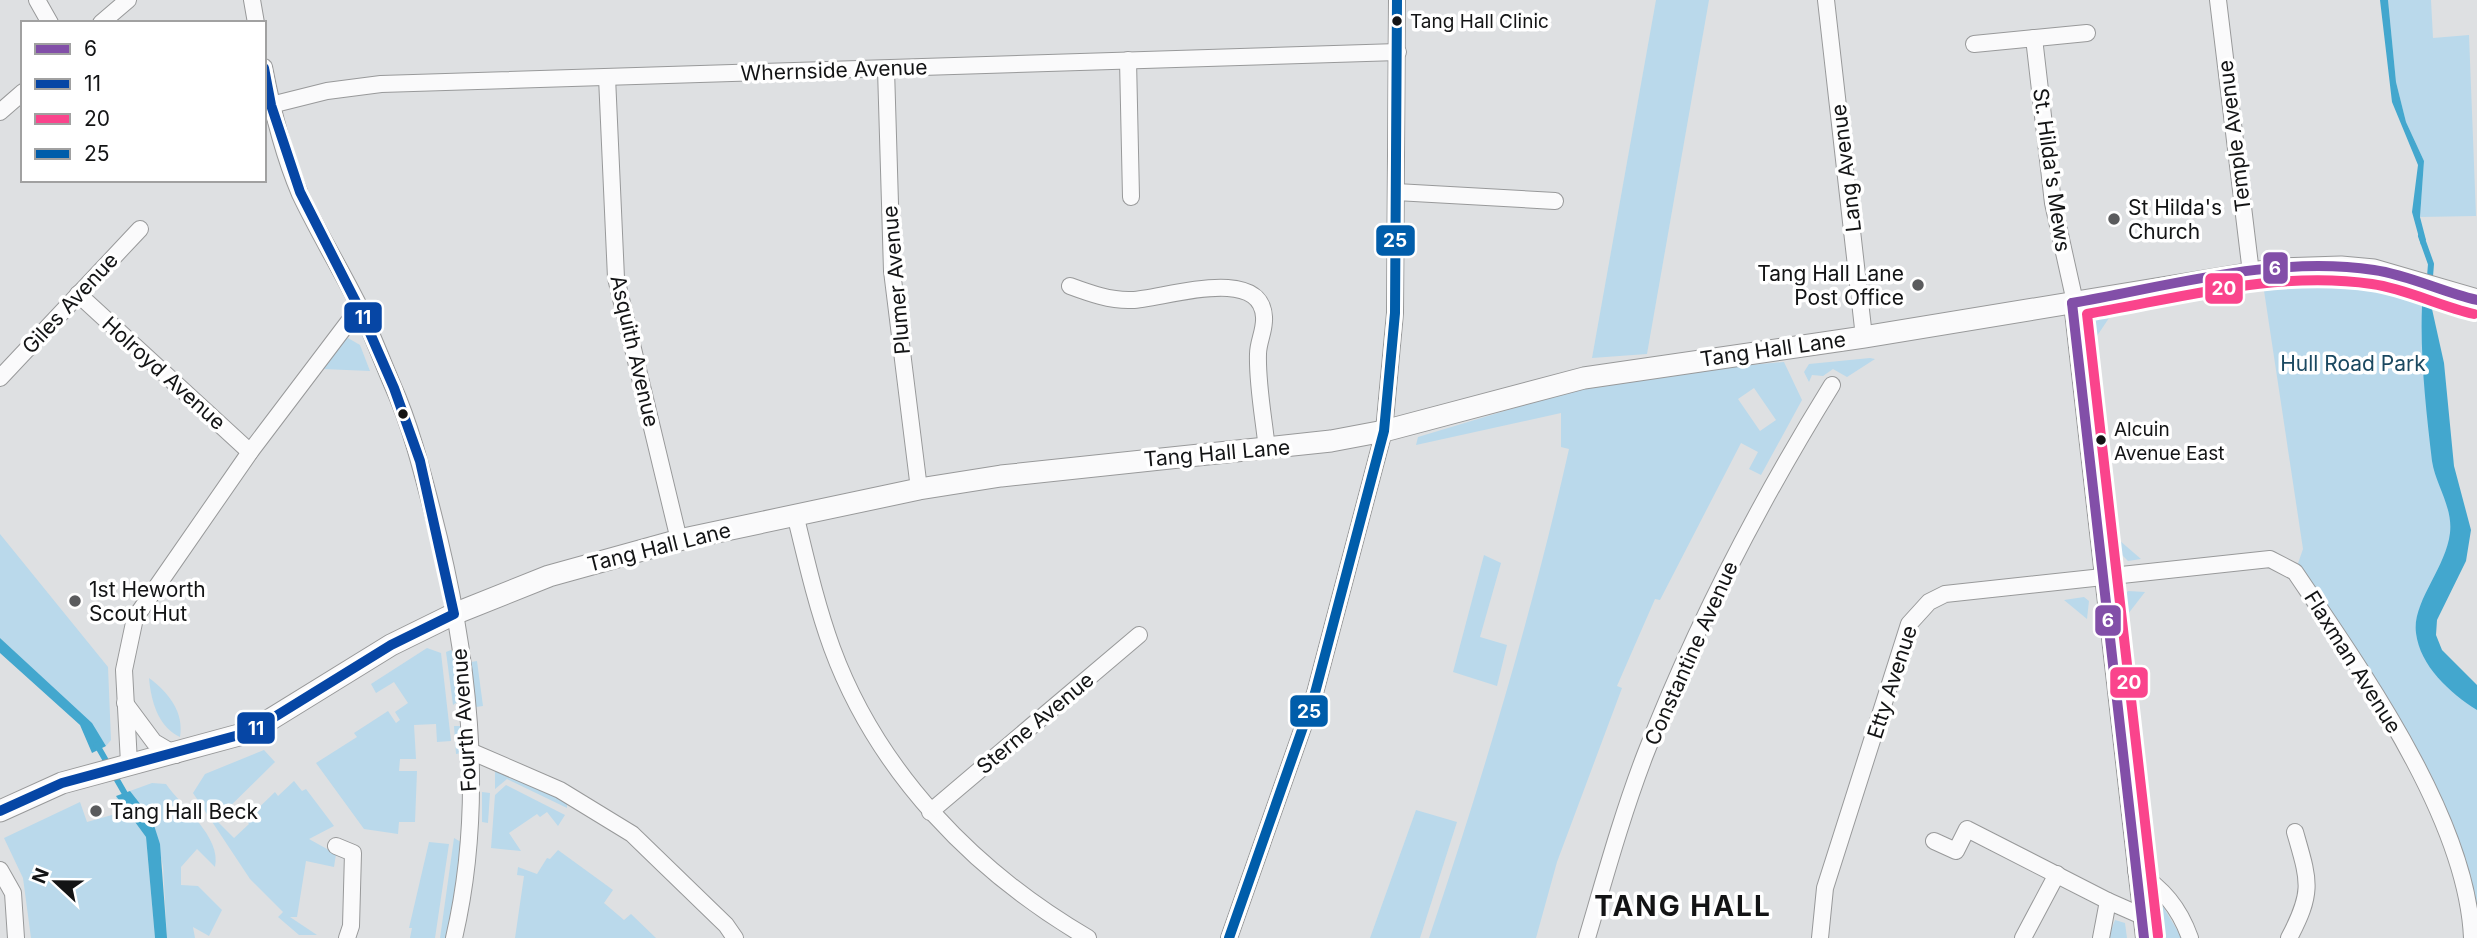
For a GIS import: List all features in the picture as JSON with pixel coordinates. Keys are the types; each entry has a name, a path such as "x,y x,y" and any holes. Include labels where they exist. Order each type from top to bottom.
{"street":[{"path":"37,0 49,21"},
{"path":"103,21 128,0"},
{"path":"251,0 256,21"},
{"path":"1229,938 1315,693 1384,431 1395,313 1397,0"},
{"name":"Lang Avenue","path":"1826,0 1864,337"},
{"name":"Temple Avenue","path":"2218,0 2251,273"},
{"path":"1974,44 2087,33"},
{"name":"St. Hilda's Mews","path":"2034,38 2053,203 2073,302 2144,938"},
{"name":"Whernside Avenue","path":"271,105 327,91 381,84 1398,52"},
{"path":"1128,60 1131,197"},
{"name":"Plumer Avenue","path":"886,69 892,271 919,489"},
{"name":"Asquith Avenue","path":"607,77 616,278 678,540"},
{"name":"Fourth Avenue","path":"266,78 271,105 300,192 359,308 394,388 419,461 454,614 466,681 470,751 470,826 454,938"},
{"path":"0,112 21,94"},
{"path":"1396,192 1555,201"},
{"name":"Giles Avenue","path":"0,378 140,229"},
{"name":"Tang Hall Lane","path":"0,811 62,783 129,763 176,755 250,732 391,645 454,614 549,576 678,540 795,514 919,489 1108,463 1267,450 1384,431 1584,378 1691,360 1864,337 2251,273 2341,267 2374,270 2477,300"},
{"path":"1070,286 1089,301 1132,300 1218,288 1236,287 1249,292 1260,303 1264,317 1258,354 1267,450"},
{"name":"Holroyd Avenue","path":"78,294 250,452"},
{"path":"129,763 124,670 135,618 250,452 359,308"},
{"name":"Constantine Avenue","path":"1587,938 1644,757 1680,670 1737,551 1832,385"},
{"path":"795,514 811,579 838,661 860,709 894,765 930,812 1000,881 1088,938"},
{"name":"Flaxman Avenue","path":"2103,579 2225,562 2270,559 2295,572 2406,748 2451,840 2466,887 2472,938"},
{"name":"Etty Avenue","path":"1820,938 1825,888 1909,624 1918,611 1945,594 2103,579"},
{"name":"Sterne Avenue","path":"930,812 1139,635"},
{"path":"125,702 154,742 176,755"},
{"path":"470,751 560,790 632,834 726,925 735,938"},
{"path":"1934,841 1956,851 1967,829 2142,916"},
{"path":"2289,938 2307,898 2308,881 2295,832"},
{"path":"336,846 360,849 351,926 347,938"},
{"path":"0,870 13,893 16,938"},
{"path":"2136,871 2158,886 2175,904 2190,938"},
{"path":"2023,938 2057,874"},
{"path":"2101,938 2108,901"}],"green space":[{"path":"1656,0 1709,0 1647,354 1592,358"},
{"path":"2388,0 2431,0 2433,38 2469,35 2476,216 2420,217 2424,161 2406,122 2396,82"},
{"name":"Hull Road Park","path":"2340,280 2412,291 2433,299 2427,315 2461,525 2425,627 2431,650 2477,697 2477,938 2466,887 2406,748 2295,572 2303,549 2263,284"},
{"path":"2113,312 2097,336 2095,336 2094,316"},
{"path":"348,338 360,345 370,371 323,369 341,341"},
{"path":"1875,359 1847,377 1833,369 1823,376 1812,375 1809,382 1804,372 1809,364"},
{"path":"1784,362 1802,400 1761,475 1749,469 1758,452 1741,443 1660,600 1655,599 1617,686 1622,688 1557,862 1536,938 1429,938 1505,695 1569,449 1561,447 1561,413 1416,445 1418,437 1564,393 1673,372","holes":["1754,388 1776,420 1760,431 1738,399"]},
{"path":"0,534 108,667 111,740 106,746 91,723 0,638"},
{"path":"2119,540 2141,559 2128,561 2117,550"},
{"path":"1484,555 1501,563 1480,637 1507,645 1497,686 1453,672"},
{"path":"2128,591 2145,592 2128,614 2123,611 2122,598"},
{"path":"2084,597 2089,601 2087,619 2064,600"},
{"path":"427,648 441,653 451,741 437,742 436,724 414,725 416,759 400,759 399,771 417,771 415,822 399,822 398,834 364,829 316,763 357,737 354,733 388,711 396,723 400,720 395,712 408,703 394,682 376,693 371,684"},
{"path":"451,650 456,655 460,700 453,705 446,652"},
{"path":"477,661 483,706 476,707 471,662"},
{"path":"149,678 174,704 180,719 180,737 172,733 161,720"},
{"path":"454,726 461,726 462,753 456,754"},
{"path":"264,750 275,762 216,820 234,838 249,824 246,820 275,792 278,796 294,781 302,791 306,789 334,826 309,839 336,854 334,867 306,861 297,917 290,917 317,935 299,935 278,917 283,912 250,879 193,793 205,774"},
{"path":"495,771 503,772 567,802 567,808 507,779 495,789"},
{"path":"152,783 166,784 199,822 212,844 216,856 215,867 197,849 181,867 181,885 198,886 222,910 209,936 193,927 195,938 167,938 163,866 152,819 130,791"},
{"path":"506,785 565,815 558,826 547,812 540,817 537,814 509,833 521,851 491,848 495,795"},
{"path":"482,792 490,793 488,823 482,822"},
{"path":"116,796 146,837 155,938 31,938 23,878 4,838 80,802 87,822 119,813"},
{"path":"1416,810 1457,822 1420,938 1370,938"},
{"path":"454,838 461,842 448,938 440,938"},
{"path":"429,842 449,844 435,938 410,938 412,928 409,928"},
{"path":"558,850 613,890 604,903 624,920 631,914 656,938 515,938 524,876 517,875 518,867 537,874 547,858 550,859"},
{"path":"2156,895 2182,938 2161,938"},
{"path":"2115,920 2125,923 2127,938 2108,938"}],"water":[{"path":"2380,0 2388,0 2396,82 2406,122 2424,161 2420,217 2426,240 2421,245 2412,212 2418,165 2392,102"},
{"path":"2422,306 2432,309 2444,363 2454,466 2471,530 2466,561 2437,620 2436,635 2442,650 2477,685 2477,710 2438,678 2423,657 2416,633 2419,609 2442,559 2450,533 2447,505 2432,461 2423,364"},
{"path":"0,638 92,723 106,746 92,753 80,725 0,653"},
{"path":"130,791 152,819 160,844 167,938 155,938 146,837 116,796"}],"waterway":[{"path":"2421,236 2431,264 2427,314"},
{"name":"Tang Hall Beck","path":"97,745 128,799"}],"transit line":[{"name":"25","path":"1229,938 1315,693 1384,431 1395,313 1397,0"},
{"name":"11","path":"0,811 62,783 250,732 391,645 454,614 420,461 394,388 359,308 300,192 271,105 266,79"},
{"name":"6","path":"2072,303 2222,274 2298,266 2336,266 2387,272 2477,300"},
{"name":"20","path":"2158,936 2087,314 2229,288 2300,281 2336,281 2385,286 2474,314"},
{"name":"6","path":"2072,303 2144,938"}],"place":[{"name":"Tang Hall Clinic","path":"1397,21"},
{"name":"St Hilda's Church","path":"2114,219"},
{"name":"Tang Hall Lane Post Office","path":"1918,285"},
{"name":"Alcuin Avenue East","path":"2101,440"},
{"name":"1st Heworth Scout Hut","path":"75,601"},
{"name":"Tang Hall Beck","path":"96,811"}],"district":[{"name":"TANG HALL","path":"1683,906"}]}
